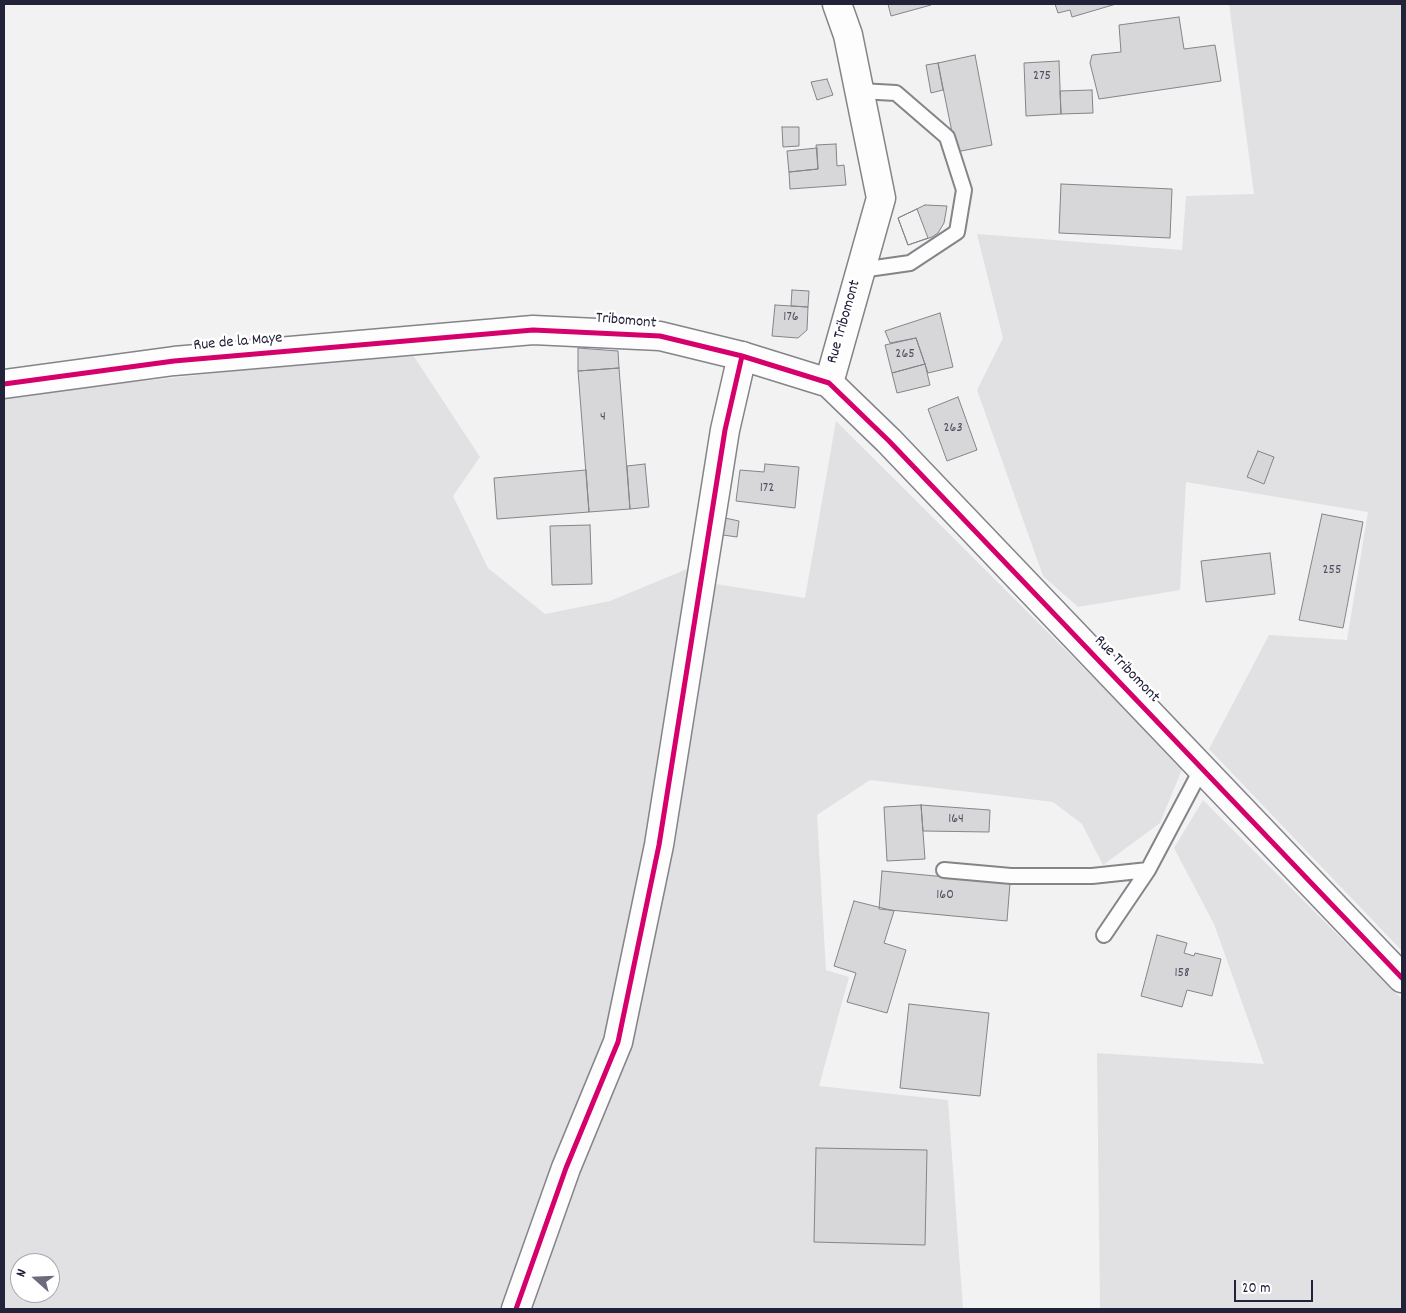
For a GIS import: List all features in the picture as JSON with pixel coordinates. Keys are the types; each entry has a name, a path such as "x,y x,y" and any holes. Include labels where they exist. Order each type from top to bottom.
{"street":[{"name":"Rue Tribomont","path":"837,4 848,35 881,198 829,383 889,441 1402,978"},
{"name":"Tribomont","path":"475,334 533,330 660,336 742,356 829,383"},
{"name":"Rue de la Maye","path":"4,384 174,361 475,334"},
{"path":"516,1309 566,1168 618,1042 659,845 724,430 742,356"}],"lane":[{"path":"860,92 896,93 947,137 964,190 957,232 910,263 861,270"},
{"path":"1104,935 1148,870 1202,768"},
{"path":"944,870 1011,876 1092,876 1148,870"}],"shaded area":[{"path":"1229,4 1402,4 1402,951 1209,749 1269,635 1347,640 1368,512 1186,482 1180,590 1078,607 1043,576 977,390 1003,338 977,234 1182,250 1186,196 1254,194"},
{"path":"411,352 480,457 453,496 488,568 545,614 610,601 692,567 616,1015 506,1309 4,1309 4,396"},
{"path":"836,421 1183,767 1160,823 1103,865 1082,824 1053,802 870,780 817,815 826,970 849,977 819,1086 948,1100 963,1309 528,1309 567,1193 633,1031 709,583 805,598"},
{"path":"1203,800 1402,999 1402,1309 1100,1309 1097,1053 1264,1064 1214,924 1174,848"}],"building":[{"path":"888,4 931,4 931,5 891,16"},
{"path":"1055,4 1116,4 1072,17 1070,10 1058,13"},
{"path":"1179,17 1184,49 1215,45 1221,81 1099,99 1090,63 1092,55 1121,52 1119,25"},
{"path":"975,55 992,145 956,152 938,63"},
{"path":"1059,61 1061,114 1026,116 1024,63"},
{"path":"938,63 943,90 931,93 926,65"},
{"path":"827,79 833,95 817,100 811,82"},
{"path":"1092,90 1093,113 1061,114 1060,91"},
{"path":"782,127 799,127 799,146 783,147"},
{"path":"836,144 837,166 844,165 846,185 790,189 789,172 818,169 816,145"},
{"path":"817,148 818,169 789,172 787,151"},
{"path":"1061,184 1172,189 1170,238 1059,233"},
{"path":"925,205 947,206 944,223 938,233 932,237 908,245 898,218"},
{"path":"917,209 928,238 908,245 898,218"},
{"path":"792,290 809,291 808,307 791,306"},
{"path":"775,305 808,307 807,330 798,338 772,336"},
{"path":"940,313 953,367 928,373 916,338 890,343 885,331"},
{"path":"916,338 925,364 892,373 885,345"},
{"path":"578,348 618,351 619,368 578,371"},
{"path":"925,364 930,385 897,393 892,373"},
{"path":"619,368 630,509 589,512 578,371"},
{"path":"958,397 977,450 947,461 928,409"},
{"path":"1258,451 1274,457 1264,484 1247,477"},
{"path":"645,464 649,507 630,509 627,466"},
{"path":"765,464 799,467 795,508 736,501 740,470 764,472"},
{"path":"586,470 589,512 497,519 494,478"},
{"path":"1322,514 1363,522 1343,628 1299,620"},
{"path":"725,518 739,521 737,537 723,535"},
{"path":"590,525 592,584 552,585 550,526"},
{"path":"1270,553 1275,594 1206,602 1201,561"},
{"path":"921,805 990,810 989,832 923,831"},
{"path":"921,805 925,859 887,861 884,807"},
{"path":"882,871 1010,883 1007,921 879,909"},
{"path":"854,901 894,911 884,943 906,950 887,1013 847,1002 856,973 834,966"},
{"path":"1157,935 1187,943 1184,953 1194,956 1195,953 1221,959 1212,996 1187,990 1182,1007 1141,996"},
{"path":"909,1004 989,1013 980,1096 900,1088"},
{"path":"816,1148 927,1150 925,1245 814,1242"}],"cycle path":[{"path":"4,384 174,361 533,330 660,336 742,356 829,383 889,441 1402,978"},
{"path":"516,1309 566,1168 618,1042 659,845 725,430 742,356"}]}
